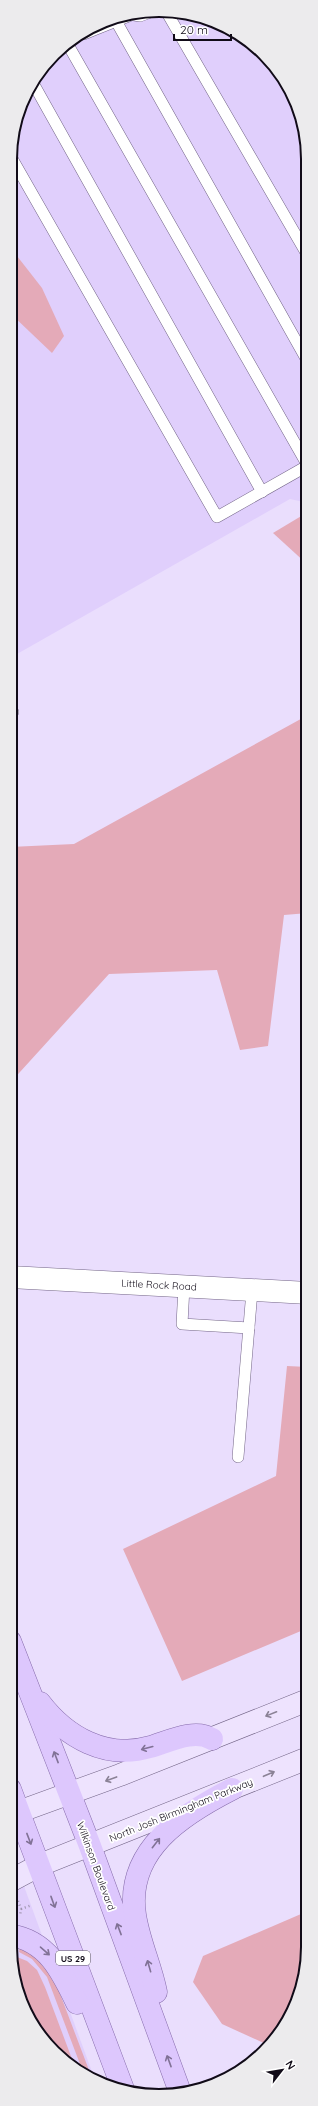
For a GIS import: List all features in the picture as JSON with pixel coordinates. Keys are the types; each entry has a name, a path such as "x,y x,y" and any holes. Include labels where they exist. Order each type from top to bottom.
{"main road":[{"name":"Wilkinson Boulevard","path":"17,1660 90,1846 178,2088"},
{"path":"24,1678 41,1704 60,1725 80,1739 99,1747 112,1750 137,1750 184,1737 203,1735 212,1739"},
{"path":"17,1813 212,1739 301,1703"},
{"name":"North Josh Birmingham Parkway","path":"17,1877 40,1865 301,1761"},
{"path":"157,2031 160,2024 159,2004 135,1916 134,1897 137,1879 148,1853 170,1828 200,1807 232,1789"},
{"name":"US 29","path":"17,1818 40,1865 121,2084"},
{"path":"17,1930 49,1954 62,1973 94,2038 104,2049 108,2051"}],"street":[{"name":"Little Rock Road","path":"17,1277 301,1294"}],"lane":[{"path":"170,17 301,244"},
{"path":"117,24 301,350"},
{"path":"70,48 301,455"},
{"path":"36,88 262,492"},
{"path":"17,167 217,517 301,469"},
{"path":"184,1287 182,1324 249,1328"},
{"path":"238,1457 252,1291"}],"path":[{"path":"17,1920 21,1909 18,1901"},
{"path":"21,1909 33,1904"}],"shaded area":[{"path":"168,17 196,22 213,28 238,41 253,52 266,65 282,88 290,105 296,122 301,150 301,501 290,499 17,654 18,140 22,122 32,96 52,65 65,52 80,41 105,28 140,18"},
{"path":"17,256 42,288 64,336 52,353 17,320"},
{"path":"301,516 301,559 273,533"},
{"path":"301,719 301,914 284,915 268,1046 240,1050 217,970 109,974 17,1075 17,847 74,844"},
{"path":"287,1366 301,1367 301,1631 182,1681 123,1549 276,1476"},
{"path":"17,1867 92,2072 65,2054 52,2041 36,2018 25,1993 17,1956"},
{"path":"301,1914 301,1956 296,1984 282,2018 264,2043 222,2024 193,1982 203,1956"},
{"path":"20,1946 31,1951 54,1978 89,2071 80,2065 47,1977 32,1959 19,1952"},
{"path":"17,1957 27,1961 37,1970 45,1987 72,2059 52,2041 36,2018 22,1984"}]}
